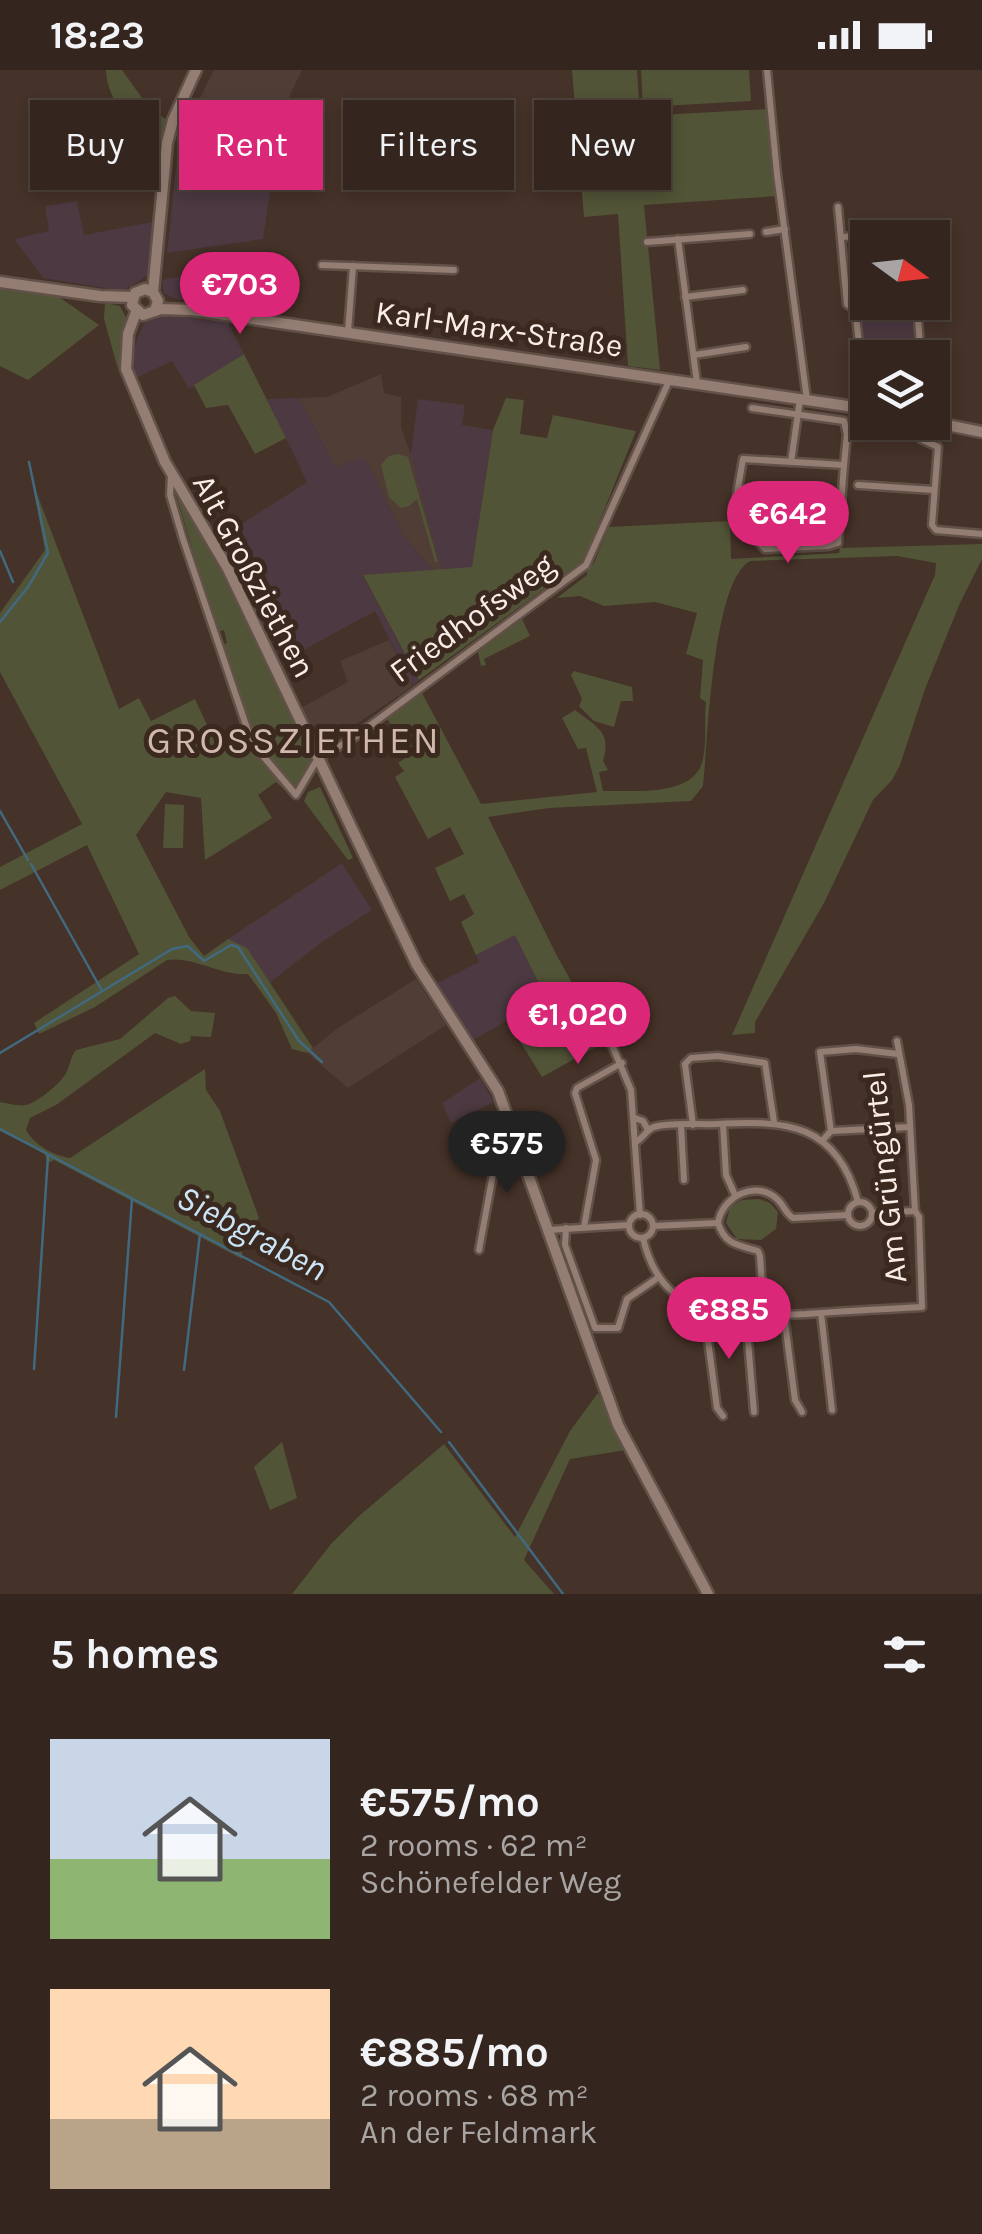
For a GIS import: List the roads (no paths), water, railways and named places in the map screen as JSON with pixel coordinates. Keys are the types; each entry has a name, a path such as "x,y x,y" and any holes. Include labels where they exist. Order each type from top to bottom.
{"street":[{"path":"153,298 165,156 178,108 196,70"},
{"path":"767,70 803,399 791,462"},
{"path":"838,208 841,237 850,237"},
{"path":"766,232 785,229"},
{"path":"647,242 750,234"},
{"name":"Karl-Marx-Straße","path":"841,237 846,304 850,305"},
{"path":"678,239 697,383"},
{"path":"322,265 454,270"},
{"path":"348,332 353,266"},
{"path":"0,282 100,296 136,307 153,298"},
{"path":"686,297 742,290"},
{"path":"136,307 153,298"},
{"name":"Karl-Marx-Straße","path":"153,298 192,310 850,406"},
{"name":"Alt Großziethen","path":"136,307 127,344 127,373 171,472 228,569 417,965 498,1091 618,1426 708,1594"},
{"path":"694,355 746,347"},
{"name":"Friedhofsweg","path":"318,758 352,739 586,565 670,379"},
{"path":"738,488 763,498 759,543 765,549 828,546 840,539 847,423 752,408"},
{"path":"950,426 982,432"},
{"path":"923,440 938,447 932,525 936,530 982,534"},
{"path":"734,518 744,459 844,465"},
{"name":"Alt Großziethen","path":"171,472 170,495 183,539 252,743 296,796 318,758"},
{"path":"858,485 934,490"},
{"name":"Am Grüngürtel","path":"821,1313 922,1307 919,1217 915,1211 905,1071 897,1041"},
{"path":"611,1043 622,1062 634,1118 640,1214"},
{"path":"831,1131 818,1051 856,1049 898,1054"},
{"path":"764,1053 774,1122"},
{"path":"693,1125 686,1060 718,1056 764,1063"},
{"path":"584,1227 596,1160 574,1093 622,1062"},
{"path":"634,1118 643,1121 648,1130"},
{"path":"636,1142 648,1130 774,1122 803,1130 822,1142 843,1166 858,1202"},
{"path":"723,1124 726,1175 734,1195"},
{"path":"680,1126 684,1180"},
{"path":"822,1142 831,1131 910,1126"},
{"path":"479,1250 493,1174 507,1134 514,1131"},
{"path":"718,1222 725,1203 734,1195 767,1193 793,1218 848,1215"},
{"path":"858,1202 866,1203 873,1213 869,1223 862,1226 853,1224 848,1215 849,1208 858,1202"},
{"path":"873,1213 915,1211"},
{"path":"640,1214 650,1219 652,1226 643,1238 633,1236 629,1225 640,1214"},
{"path":"652,1226 718,1222"},
{"path":"718,1222 730,1242 758,1250 764,1316"},
{"path":"547,1230 629,1225"},
{"path":"566,1228 565,1245 595,1328 618,1328 627,1299 660,1276"},
{"path":"643,1238 660,1276 678,1296 708,1313 746,1318 821,1313 832,1410"},
{"path":"708,1313 706,1325 717,1408 722,1416"},
{"path":"784,1315 796,1400 802,1412"},
{"path":"746,1318 754,1412"}],"waterway":[{"path":"0,622 48,553 29,462"},
{"path":"0,551 13,582"},
{"path":"0,811 28,860"},
{"path":"31,864 101,989"},
{"path":"0,1053 172,949 188,946 204,961 231,945 238,947 299,1041 322,1062"},
{"name":"Siebgraben","path":"0,1129 329,1302 441,1432"},
{"path":"34,1369 48,1156"},
{"path":"116,1417 132,1199"},
{"path":"184,1370 200,1234"},
{"name":"Siebgraben","path":"449,1442 563,1594"}],"district":[{"name":"GROSSZIETHEN","path":"294,740"}]}
